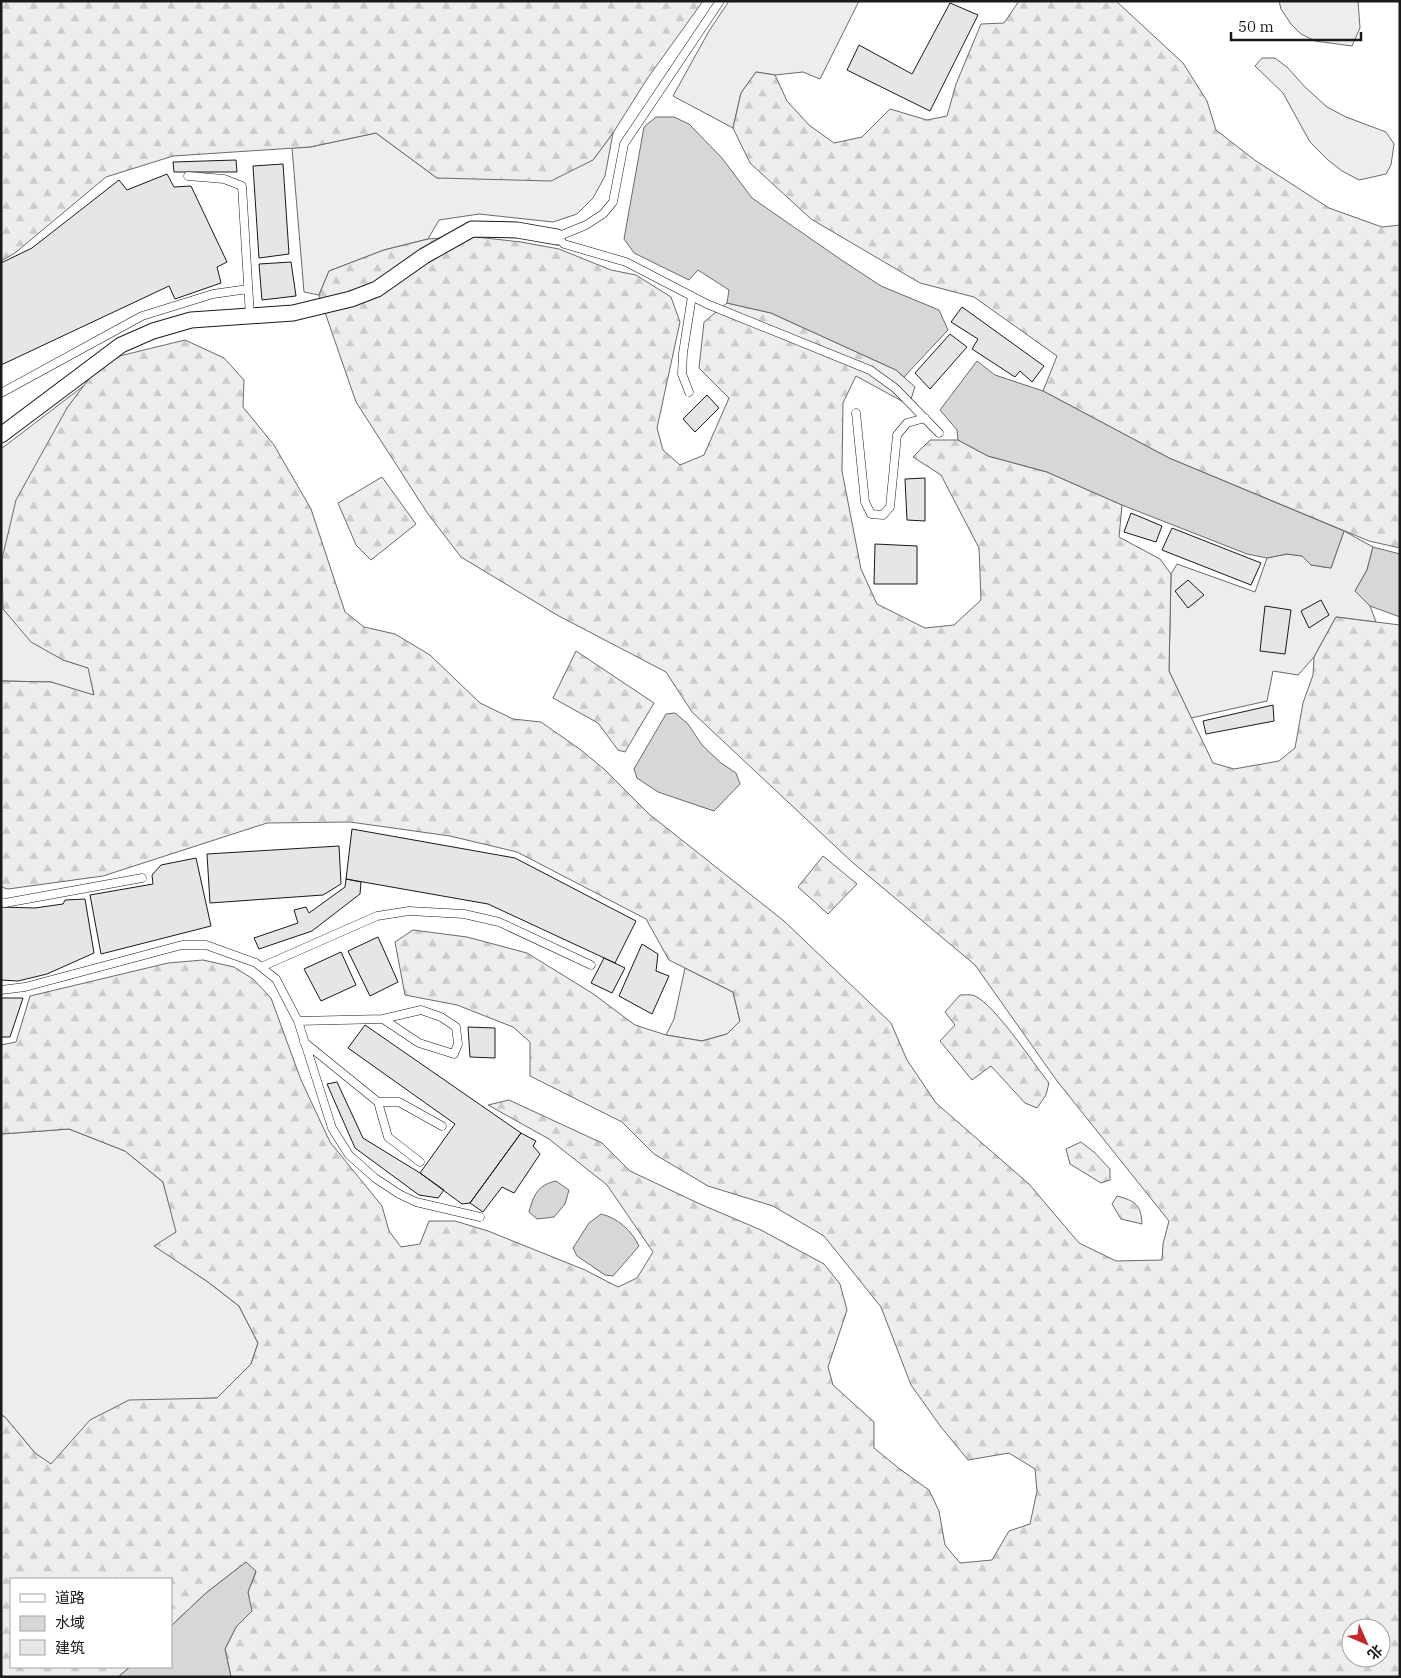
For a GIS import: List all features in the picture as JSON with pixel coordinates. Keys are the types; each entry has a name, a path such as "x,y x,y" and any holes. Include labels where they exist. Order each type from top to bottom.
{"street":[{"path":"1,435 121,345 153,331 191,320 293,313 351,299 377,289 424,256 472,229 517,230 557,237"}],"lane":[{"path":"720,1 624,144 613,202 603,214 586,225 557,237 564,244 626,262 708,304 870,370 895,388 939,432"},
{"path":"188,176 224,179 242,186 250,316"},
{"path":"1,393 142,316 213,294 248,289"},
{"path":"689,392 682,374 683,354 692,296"},
{"path":"856,414 865,502 872,514 883,515 890,507 897,435 907,423 925,418"},
{"path":"1,902 44,897 142,878"},
{"path":"262,967 378,916 409,911 464,914 499,922 591,965"},
{"path":"1,990 25,987 182,945 206,945 256,963 276,978 298,1021 332,1128 349,1155 375,1178 399,1194 416,1202 480,1216"},
{"path":"298,1021 383,1020 421,1010 440,1017 456,1027 458,1044 454,1054 436,1049 419,1043 383,1020"},
{"path":"304,1042 378,1102 388,1137 420,1162"},
{"path":"378,1102 399,1102 442,1126"}],"shaded area":[{"path":"729,1 859,1 820,79 803,72 775,75 756,72 741,93 733,128 673,96 709,31"},
{"path":"1279,1 1358,1 1360,28 1352,46 1315,41 1301,34 1291,24 1281,9"},
{"path":"1262,58 1275,58 1288,68 1327,107 1346,117 1386,132 1394,144 1391,165 1386,174 1359,180 1342,171 1328,160 1310,142 1283,93 1255,66"},
{"path":"376,133 437,178 593,160 613,133 605,176 593,198 577,214 553,222 479,214 439,220 428,239 384,250 329,271 319,295 304,292 292,148 310,147"},
{"path":"86,384 67,408 63,660 89,668 94,696 51,682 1,681 1,449"},
{"path":"1344,531 1373,547 1367,570 1355,591 1370,606 1376,622 1336,617 1314,657 1298,675 1273,671 1267,701 1191,718 1169,671 1171,574 1177,564 1255,592 1267,558 1287,554 1302,556 1311,565 1331,568"},
{"path":"685,968 733,992 740,1021 727,1034 702,1041 666,1035 674,1019"},
{"path":"69,1129 125,1151 163,1182 177,1232 155,1246 208,1282 239,1306 258,1343 251,1364 217,1398 186,1399 63,1453 51,1465 35,1453 5,1417 1,1415 1,1134"}],"green space":[{"path":"1,1 703,1 647,79 613,133 593,160 551,181 437,178 376,133 310,147 173,156 106,177 15,253 1,261"},
{"path":"1019,1 1116,1 1183,63 1207,101 1216,130 1256,161 1329,208 1382,227 1400,225 1400,548 1369,541 1169,458 1043,391 1057,356 974,297 920,283 811,219 750,163 733,128 741,93 756,72 775,75 787,101 809,125 834,143 862,137 890,109 927,120 947,116 956,84 981,24 1004,23"},
{"path":"467,236 521,242 559,249 611,270 636,275 671,297 680,322 657,428 663,450 680,465 704,455 729,398 699,368 704,322 727,303 771,313 896,370 915,387 909,405 856,376 843,403 842,471 861,569 877,604 925,628 954,625 981,600 979,548 941,475 913,457 930,440 958,440 988,456 1047,472 1122,505 1119,537 1160,559 1171,574 1169,671 1213,763 1234,769 1279,761 1295,748 1303,703 1313,675 1314,657 1336,617 1400,625 1400,1677 231,1677 225,1649 236,1627 251,1610 248,1592 256,1572 246,1562 206,1593 172,1625 172,1578 10,1578 10,1668 129,1668 118,1677 1,1677 1,1415 5,1417 35,1453 51,1464 90,1420 129,1400 217,1398 251,1364 258,1343 239,1306 208,1282 154,1246 176,1232 163,1182 125,1151 69,1129 1,1134 1,1045 16,1042 30,996 168,963 203,960 234,967 253,979 271,998 301,1080 330,1142 382,1206 389,1231 401,1247 420,1244 429,1221 455,1221 488,1231 585,1270 618,1287 637,1278 653,1252 607,1185 549,1139 488,1105 509,1100 602,1143 630,1171 761,1230 824,1264 840,1284 847,1310 828,1367 833,1385 874,1422 874,1448 929,1490 939,1511 945,1545 960,1563 992,1560 1009,1531 1030,1524 1037,1491 1035,1469 1009,1453 968,1460 941,1427 911,1385 881,1307 824,1236 773,1206 708,1186 654,1154 622,1122 530,1076 530,1042 513,1027 457,1005 405,995 395,942 413,930 467,937 527,953 592,993 635,1025 666,1035 702,1041 727,1034 740,1021 733,992 669,960 646,919 517,852 450,836 350,822 267,823 103,876 8,889 1,887 1,681 51,682 94,695 88,668 63,660 31,642 3,609 2,559 16,500 67,408 103,360 185,340 224,358 244,380 243,407 274,445 311,509 345,612 364,627 395,634 430,655 480,703 513,719 541,722 581,750 605,770 649,814 784,921 891,1023 907,1060 936,1103 1029,1184 1079,1243 1116,1261 1162,1260 1163,1244 1169,1221 1057,1081 975,965 852,862 692,712 666,672 557,615 461,557 428,514 356,402 319,295 329,271 384,250 428,239"},
{"path":"382,477 416,524 371,560 356,545 338,503"},
{"path":"576,651 654,703 625,752 618,750 598,723 553,698"},
{"path":"823,856 857,884 828,914 798,887"},
{"path":"960,995 975,996 984,1002 1014,1036 1049,1083 1046,1095 1037,1108 1025,1103 991,1066 972,1080 940,1041 955,1025 945,1012"},
{"path":"1081,1142 1094,1152 1110,1169 1110,1180 1101,1183 1070,1164 1066,1149"},
{"path":"1117,1196 1136,1204 1140,1212 1142,1224 1121,1219 1112,1204"}],"water":[{"path":"656,117 674,117 689,124 722,158 752,198 881,286 939,310 948,330 904,377 896,370 771,313 727,303 729,290 698,270 689,280 634,253 624,239 644,127"},
{"path":"977,361 995,375 1043,391 1169,458 1344,531 1331,568 1311,565 1302,556 1287,554 1267,558 1247,554 1122,505 1047,472 988,456 958,440 957,430 940,410"},
{"path":"1373,547 1400,554 1400,617 1370,606 1355,591 1367,570"},
{"path":"675,713 688,724 702,745 721,763 736,773 740,784 714,811 658,792 637,778 634,769 666,714"},
{"path":"556,1181 569,1190 565,1204 554,1217 537,1219 529,1212 535,1195 545,1185"},
{"path":"601,1214 624,1226 639,1246 613,1276 605,1275 577,1256 573,1248 589,1223"},
{"path":"246,1562 256,1571 248,1592 252,1611 236,1627 225,1649 231,1677 118,1677 129,1668 172,1668 172,1625 206,1593"}],"building":[{"path":"950,3 978,15 930,111 847,70 859,45 912,74"},
{"path":"236,160 237,172 174,172 173,162"},
{"path":"283,164 289,254 259,258 253,166"},
{"path":"167,174 174,187 191,186 227,262 217,267 221,283 175,299 169,286 1,365 1,263 32,248 119,180 127,190"},
{"path":"291,262 296,296 262,300 259,264"},
{"path":"962,307 1044,366 1032,382 1020,371 1015,377 972,349 978,339 951,322"},
{"path":"950,334 967,347 930,389 915,373"},
{"path":"707,395 719,408 695,432 683,419"},
{"path":"925,478 925,521 907,520 905,479"},
{"path":"1131,513 1162,526 1156,542 1124,532"},
{"path":"1172,528 1261,563 1251,585 1162,550"},
{"path":"875,544 917,546 917,584 874,584"},
{"path":"1188,580 1204,595 1188,608 1175,591"},
{"path":"1321,600 1329,615 1309,628 1301,611"},
{"path":"1265,606 1291,610 1285,654 1260,651"},
{"path":"1273,705 1274,721 1206,734 1203,721"},
{"path":"352,829 515,858 636,921 615,963 488,904 346,879"},
{"path":"339,846 341,884 323,895 210,903 207,854"},
{"path":"196,858 211,926 101,954 90,895 153,884 152,875 161,865"},
{"path":"346,879 361,882 360,894 312,931 259,949 254,938 298,923 294,910 306,907 309,913 345,887"},
{"path":"85,899 94,953 47,974 18,981 1,980 1,907 35,908 63,904 65,900"},
{"path":"378,937 398,982 370,996 348,951"},
{"path":"642,944 658,954 656,971 669,976 652,1014 619,996"},
{"path":"341,952 356,985 321,1001 304,969"},
{"path":"604,958 625,968 612,993 591,983"},
{"path":"1,998 23,998 10,1037 1,1037"},
{"path":"365,1025 521,1133 470,1203 462,1204 420,1173 455,1124 348,1048"},
{"path":"468,1027 495,1028 495,1058 470,1057"},
{"path":"337,1082 363,1138 444,1190 438,1198 419,1195 355,1148 327,1084"},
{"path":"521,1133 536,1141 533,1146 540,1154 514,1193 502,1187 483,1212 470,1203"}]}
